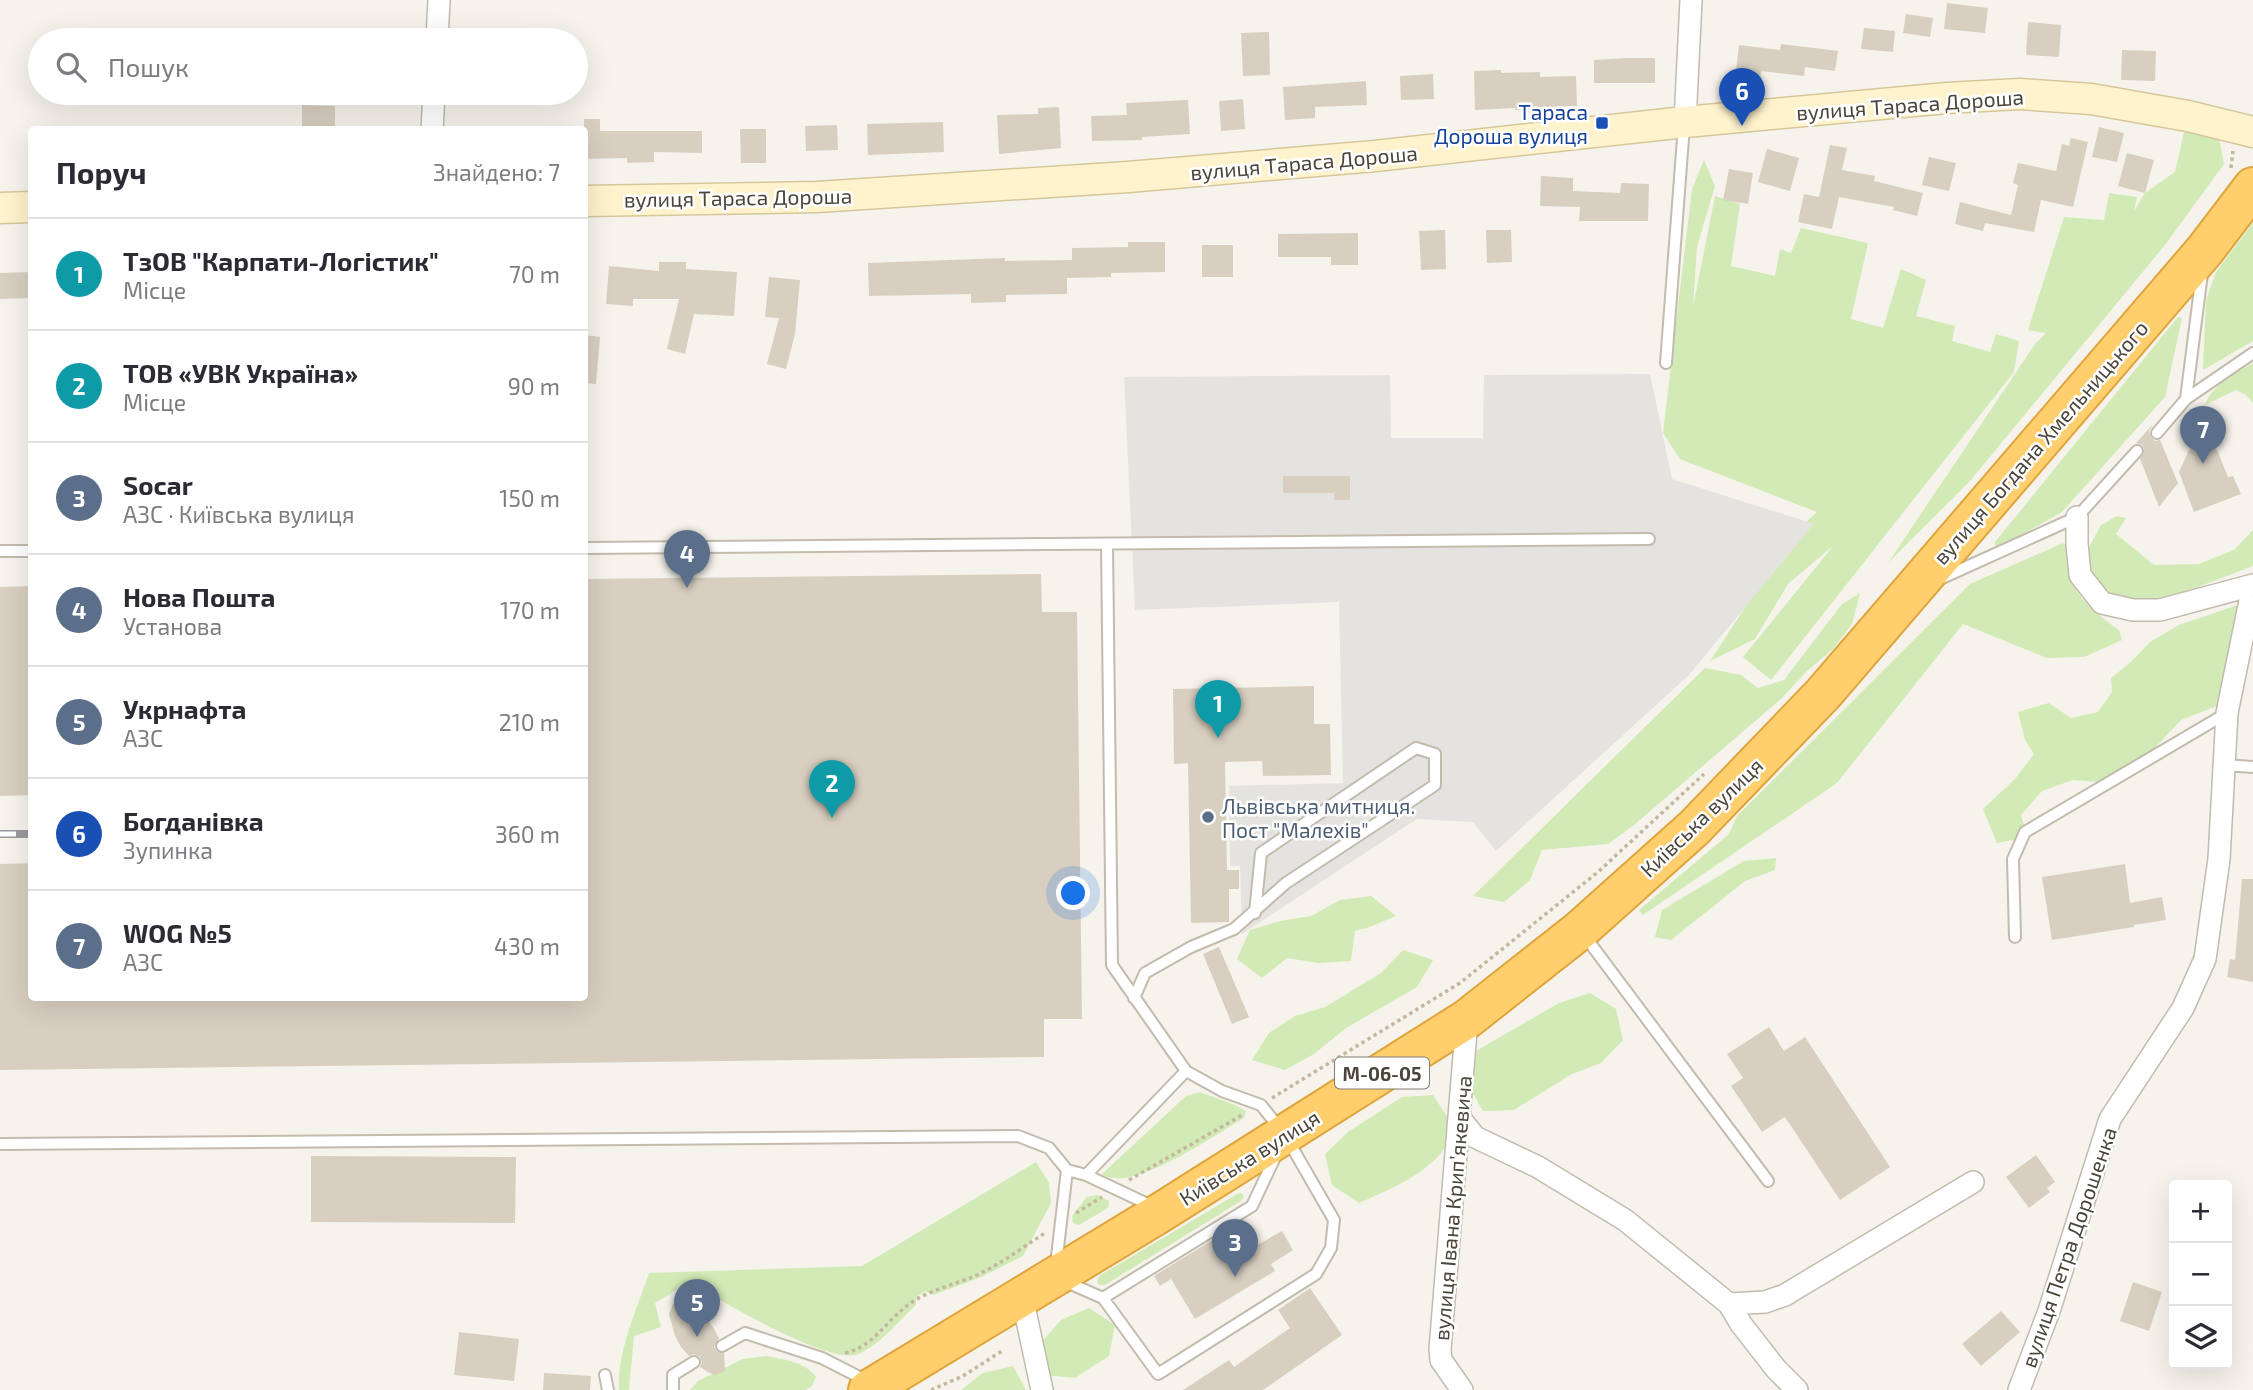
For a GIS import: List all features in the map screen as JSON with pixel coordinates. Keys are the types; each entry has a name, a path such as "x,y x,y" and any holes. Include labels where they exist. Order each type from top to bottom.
{"highway":[{"name":"вулиця Богдана Хмельницького","path":"1824,694 2205,250 2242,179"},
{"name":"Київська вулиця","path":"872,1388 1163,1211 1467,1019 1580,930 1694,828 1824,694"}],"street":[{"path":"438,28 439,0"},
{"path":"1685,122 1691,0"},
{"name":"вулиця Тараса Дороша","path":"588,201 817,197 1128,177 1361,158 1685,122 2020,94 2091,99 2188,116 2243,141"},
{"path":"432,126 433,105"},
{"path":"0,208 28,207"},
{"path":"2077,517 2080,575 2102,603 2133,610 2160,610 2253,585"},
{"name":"вулиця Петра Дорошенка","path":"2019,1390 2049,1311 2110,1119 2183,1007 2205,959 2219,859 2227,713 2253,585"},
{"name":"вулиця Івана Крипʼякевича","path":"1462,1390 1441,1360 1440,1349 1467,1019"},
{"path":"1459,1117 1475,1137 1538,1167 1625,1220 1729,1304 1776,1370 1797,1390"},
{"path":"1729,1304 1765,1302 1786,1295 1973,1182"},
{"path":"1038,1287 1042,1390"}],"lane":[{"path":"1666,363 1685,122"},
{"path":"2186,399 2205,250"},
{"path":"2157,433 2186,399 2253,354"},
{"path":"1911,593 2077,517 2137,451"},
{"path":"588,548 1649,539"},
{"path":"1103,1298 1158,1374 1316,1273 1331,1248 1334,1220 1285,1135 1261,1105 1222,1091 1186,1071 1112,965 1107,545"},
{"path":"0,551 28,551"},
{"path":"2015,937 2014,859 2025,832 2227,713"},
{"path":"1134,998 1145,973 1191,947 1234,929 1255,913 1286,883 1435,785 1435,754 1416,748 1261,853 1255,913"},
{"path":"2224,765 2253,767"},
{"path":"1580,930 1768,1181"},
{"path":"1086,1175 1186,1071"},
{"path":"1067,1170 1061,1223 1038,1287 1103,1298 1252,1206 1285,1135"},
{"path":"0,1144 1018,1136 1049,1148 1067,1170 1086,1175 1163,1211"},
{"path":"722,1346 745,1333 822,1358 872,1388"},
{"path":"673,1390 673,1375 694,1362"},
{"path":"605,1375 608,1390"}],"path":[{"path":"2242,179 2243,141"},
{"path":"822,1358 863,1347 908,1305 931,1292 993,1267 1149,1167 1261,1105 1460,983 1598,872 1709,769"},
{"path":"931,1390 963,1376 1002,1350"}],"green space":[{"path":"2185,128 2219,138 2224,164 2165,245 1970,481 1888,563 2035,344 2046,333 2028,330 2064,217 2104,220 2109,193 2137,197 2134,211 2145,193 2175,172"},
{"path":"1704,160 1715,186 1697,247 1693,307 1715,196 1740,204 1731,266 1775,276 1780,249 1791,253 1801,228 1868,243 1851,319 1883,328 1901,269 1926,280 1916,316 1955,326 1952,341 1990,352 1996,334 2019,341 2014,372 1771,680 1743,657 1834,545 1788,584 1755,639 1710,661 1794,533 1817,512 1680,459 1663,433 1692,189"},
{"path":"2253,223 2253,341 2203,370 2206,300 2216,272"},
{"path":"2178,317 2182,318 2165,397 2062,512 2002,546 1995,546 1995,542"},
{"path":"2253,363 2253,403 2246,395 2236,390 2205,405 2213,391 2232,375"},
{"path":"2117,516 2126,518 2116,534 2154,565 2199,564 2234,550 2253,530 2253,566 2177,595 2138,602 2105,596 2089,575 2087,551 2101,525"},
{"path":"2063,543 2068,548 2067,562 2073,585 2088,605 2119,630 2122,640 2084,657 2047,658 1963,624 1837,783 1643,915 1639,910 1729,834 1737,816 1970,584"},
{"path":"1860,593 1852,624 1833,649 1807,671 1781,699 1634,825 1608,844 1542,850 1530,880 1504,902 1473,896 1705,668 1741,675 1758,688 1784,680 1842,604"},
{"path":"2238,605 2238,640 2227,702 2181,720 2148,755 2110,783 2073,780 2042,791 2021,815 2028,837 1997,843 1983,809 2015,779 2034,754 2025,740 2018,712 2049,703 2071,718 2098,712 2112,692 2111,678 2150,642 2179,625"},
{"path":"1776,858 1775,870 1745,881 1671,940 1655,937 1662,910 1744,861"},
{"path":"1371,896 1396,916 1355,931 1351,961 1318,963 1287,958 1262,978 1237,959 1250,930 1311,916 1340,900"},
{"path":"1403,950 1433,960 1417,987 1346,1028 1314,1054 1285,1070 1252,1060 1269,1033 1295,1016 1325,1007 1381,973"},
{"path":"1590,993 1616,1009 1623,1040 1601,1063 1572,1074 1514,1110 1483,1111 1467,1083 1476,1051 1559,1003"},
{"path":"1200,1092 1246,1111 1244,1118 1152,1170 1115,1178 1102,1174 1186,1096"},
{"path":"1433,1095 1450,1121 1445,1146 1433,1162 1403,1182 1359,1203 1332,1185 1325,1154 1348,1132 1402,1097"},
{"path":"1036,1162 1049,1183 1051,1203 1023,1256 979,1278 933,1295 926,1291 916,1297 916,1305 896,1326 866,1350 846,1355 829,1352 788,1336 718,1299 698,1311 678,1289 655,1303 661,1327 634,1336 629,1390 619,1390 624,1345 649,1273 862,1266"},
{"path":"1241,1193 1244,1196 1241,1201 1105,1285 1097,1283 1099,1276"},
{"path":"1097,1195 1109,1201 1108,1208 1079,1225 1073,1223 1072,1216 1087,1197"},
{"path":"1089,1308 1115,1325 1109,1356 1075,1378 1044,1375 1040,1344 1061,1320"},
{"path":"766,1356 806,1368 816,1377 812,1386 805,1390 690,1390 698,1381 743,1359"},
{"path":"1013,1366 1026,1390 961,1390 983,1373"}],"shaded area":[{"path":"1650,374 1672,479 1814,524 1689,675 1496,851 1473,822 1417,819 1242,934 1240,866 1230,866 1229,786 1343,783 1339,602 1135,610 1124,377 1390,375 1391,438 1483,438 1484,375"}],"building":[{"path":"1947,3 1988,8 1985,33 1944,29"},
{"path":"1906,14 1933,18 1930,37 1903,33"},
{"path":"2028,22 2061,25 2059,57 2026,55"},
{"path":"1864,28 1895,31 1893,52 1861,49"},
{"path":"1269,32 1270,75 1243,76 1241,33"},
{"path":"1781,44 1838,51 1835,71 1805,67 1804,76 1761,71 1760,82 1735,79 1739,45 1780,50"},
{"path":"2122,50 2156,51 2155,81 2121,80"},
{"path":"1655,58 1655,83 1594,83 1594,60"},
{"path":"1501,70 1501,73 1540,72 1540,77 1576,76 1577,106 1540,107 1541,110 1475,110 1474,71"},
{"path":"1433,74 1434,99 1401,100 1400,76"},
{"path":"1366,81 1367,105 1315,107 1315,118 1285,120 1283,87"},
{"path":"1243,99 1245,129 1221,131 1219,101"},
{"path":"1188,100 1190,134 1142,137 1142,140 1092,141 1091,116 1127,115 1126,103"},
{"path":"302,105 335,106 335,126 302,126"},
{"path":"1059,107 1061,148 999,154 997,115 1038,114 1038,108"},
{"path":"584,119 600,119 600,131 702,131 702,153 654,152 654,162 627,163 627,158 588,159 588,126 584,126"},
{"path":"943,122 944,152 868,155 867,124"},
{"path":"837,125 838,150 806,151 805,126"},
{"path":"2099,127 2124,133 2117,162 2092,157"},
{"path":"740,129 766,129 766,163 741,163"},
{"path":"2071,138 2088,142 2073,207 2041,200 2034,232 1985,223 1983,231 1955,224 1960,202 2011,215 2018,185 2013,183 2018,163 2056,171 2062,144 2069,146"},
{"path":"1830,145 1847,148 1842,170 1875,176 1874,181 1923,193 1917,216 1893,210 1894,207 1839,197 1832,229 1798,222 1804,194 1819,197"},
{"path":"1767,149 1799,158 1790,191 1758,182"},
{"path":"2127,153 2154,160 2145,193 2118,186"},
{"path":"1929,157 1956,163 1949,191 1922,185"},
{"path":"1729,169 1753,173 1748,204 1723,200"},
{"path":"1541,176 1573,178 1573,191 1620,193 1621,183 1649,184 1648,221 1579,221 1580,207 1540,206"},
{"path":"1445,230 1446,269 1421,270 1419,231"},
{"path":"1486,230 1511,230 1512,262 1487,263"},
{"path":"1358,233 1358,265 1331,265 1331,257 1278,257 1278,234"},
{"path":"1128,242 1165,242 1165,272 1111,273 1111,277 1067,278 1067,294 1006,295 1006,302 971,303 971,294 869,296 868,263 1005,258 1005,261 1072,260 1072,248 1128,247"},
{"path":"1202,245 1233,245 1233,277 1202,277"},
{"path":"659,262 686,262 686,269 737,272 734,316 694,314 685,354 667,349 679,299 633,299 633,306 606,304 609,266 659,271"},
{"path":"28,272 28,298 0,299 0,273"},
{"path":"769,277 800,280 795,334 786,369 767,364 779,318 765,317"},
{"path":"588,336 600,337 596,384 588,383"},
{"path":"2153,424 2149,431 2150,436 2155,441 2160,440 2178,483 2159,507 2140,459 2144,448 2136,443"},
{"path":"2201,443 2211,444 2217,450 2228,477 2233,476 2241,494 2194,512 2179,472 2189,450"},
{"path":"1283,476 1350,476 1350,500 1334,500 1334,493 1283,493"},
{"path":"1041,574 1042,612 1077,612 1082,1019 1044,1019 1044,1057 0,1070 0,864 28,863 28,1001 588,1001 588,579"},
{"path":"28,586 28,795 0,796 0,587"},
{"path":"1314,686 1314,724 1330,724 1331,775 1263,776 1262,761 1225,762 1227,870 1239,870 1239,889 1229,889 1229,922 1191,923 1188,763 1174,764 1173,689"},
{"path":"2125,864 2130,903 2162,897 2166,920 2052,940 2042,877"},
{"path":"2242,879 2253,879 2253,982 2227,977 2230,959 2235,960"},
{"path":"1219,947 1249,1017 1232,1024 1203,954"},
{"path":"1769,1027 1784,1051 1805,1037 1890,1167 1840,1200 1785,1117 1762,1132 1731,1086 1743,1078 1727,1054"},
{"path":"2036,1155 2055,1182 2047,1188 2050,1192 2029,1208 2006,1177"},
{"path":"311,1156 516,1157 515,1223 311,1222"},
{"path":"1233,1227 1247,1251 1282,1231 1293,1250 1271,1264 1275,1271 1195,1319 1171,1279 1160,1286 1154,1276"},
{"path":"2133,1282 2162,1292 2149,1331 2120,1321"},
{"path":"1310,1288 1342,1335 1263,1390 1183,1390 1229,1360 1234,1367 1290,1328 1278,1310"},
{"path":"680,1299 687,1299 697,1307 713,1327 719,1338 714,1347 717,1352 724,1353 725,1371 715,1375 708,1372 700,1367 700,1357 694,1354 689,1356 681,1347 669,1314 673,1304"},
{"path":"2001,1311 2020,1332 1981,1366 1962,1344"},
{"path":"459,1332 519,1339 514,1381 454,1375"},
{"path":"544,1373 591,1376 590,1390 543,1390"}],"railway":[{"path":"0,834 28,834"}],"place":[{"name":"Тараса Дороша вулиця","path":"1602,123"},
{"name":"Богданівка","path":"1742,126"},
{"name":"WOG №5","path":"2203,464"},
{"name":"Нова Пошта","path":"687,588"},
{"name":"ТзОВ \"Карпати-Логістик\"","path":"1218,738"},
{"name":"Львівська митниця. Пост \"Малехів\"","path":"1208,817"},
{"name":"ТОВ «УВК Україна»","path":"832,818"},
{"name":"Socar","path":"1235,1277"},
{"name":"Укрнафта","path":"697,1337"}]}
